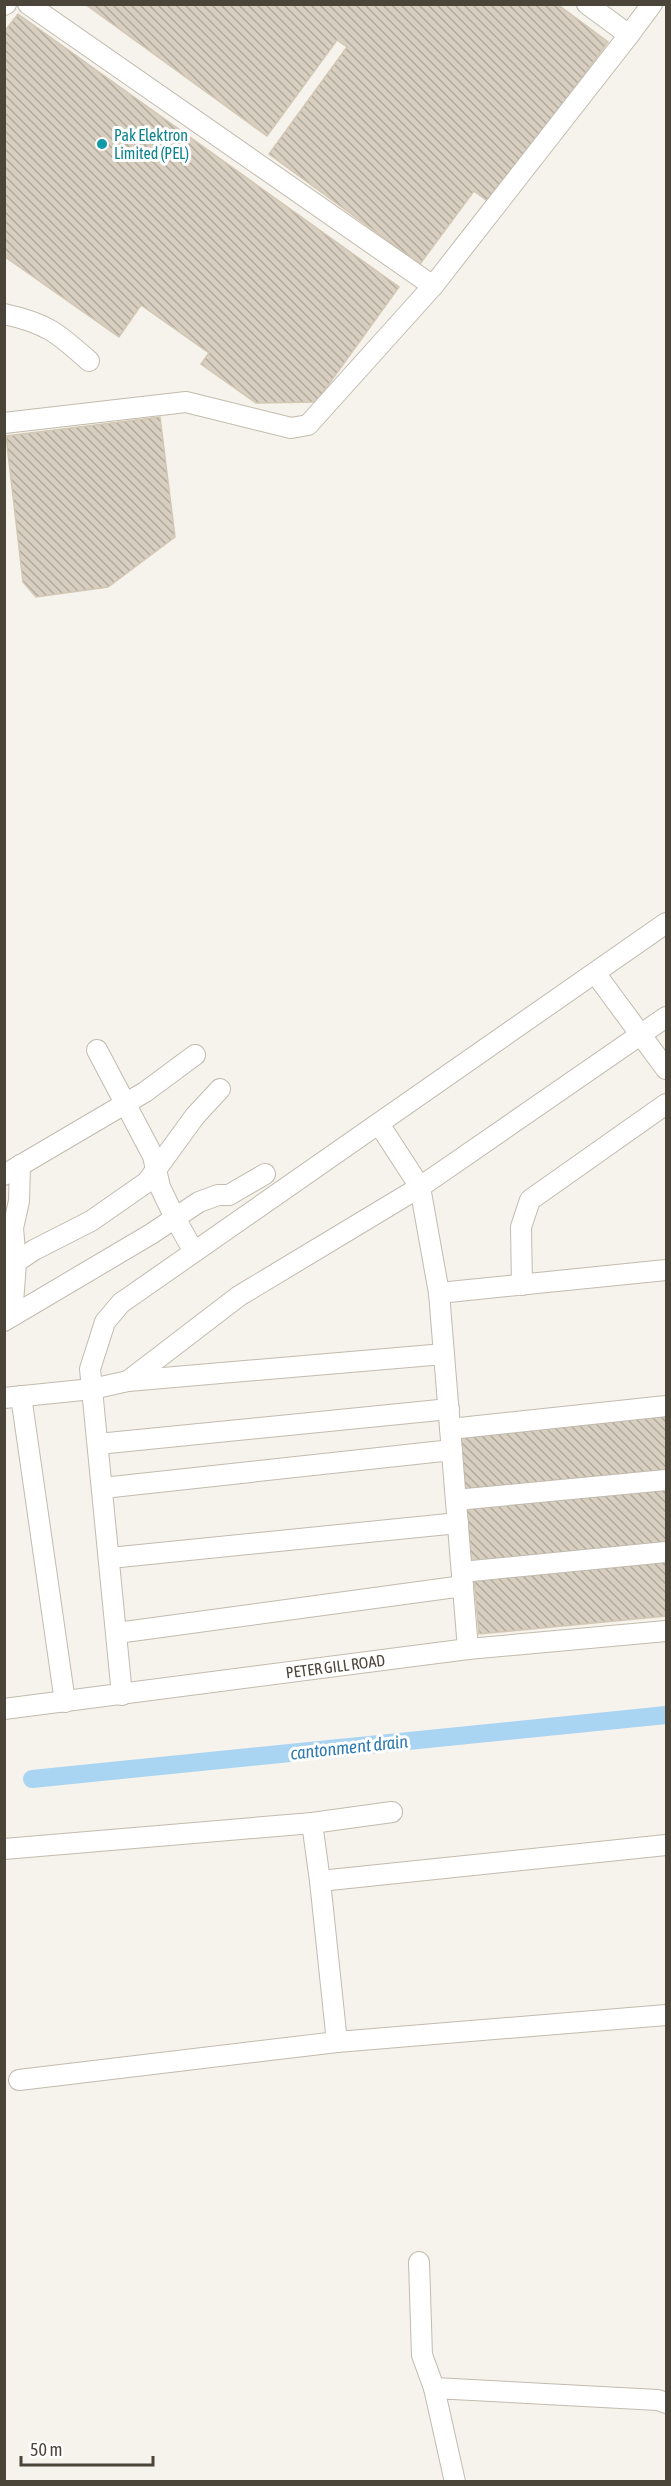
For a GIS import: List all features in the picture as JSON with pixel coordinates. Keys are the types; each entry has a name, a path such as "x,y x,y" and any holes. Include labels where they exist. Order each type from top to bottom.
{"street":[{"path":"28,4 433,286"},
{"path":"587,4 629,34"},
{"path":"4,423 186,402 291,428 308,425 433,286 652,4"},
{"path":"4,314 41,324 59,334 89,361"},
{"path":"122,1695 90,1369 105,1322 121,1303 666,923"},
{"path":"595,973 666,1069"},
{"path":"128,1381 239,1296 420,1187 666,1017"},
{"path":"97,1050 153,1156 155,1171 175,1218 194,1252"},
{"path":"8,1318 13,1228 19,1200 12,1170 126,1103 195,1055"},
{"path":"10,1267 34,1250 91,1221 147,1182 195,1116 220,1089"},
{"path":"522,1285 521,1227 530,1200 666,1104"},
{"path":"379,1124 420,1187 439,1293 468,1649"},
{"path":"8,1318 199,1202 218,1195 229,1195 265,1174"},
{"path":"439,1293 666,1270"},
{"path":"65,1702 13,1397 92,1389 128,1381 444,1354"},
{"path":"98,1444 666,1406"},
{"path":"103,1488 452,1450"},
{"path":"456,1500 666,1480"},
{"path":"110,1558 458,1523"},
{"path":"117,1633 463,1579 666,1552"},
{"name":"PETER GILL ROAD","path":"4,1709 468,1649 666,1631"},
{"path":"4,1850 312,1823 392,1812"},
{"path":"312,1823 337,2042"},
{"path":"320,1881 666,1845"},
{"path":"19,2080 337,2042 666,2014"},
{"path":"419,2262 422,2355 434,2388 455,2481"},
{"path":"434,2388 658,2400 666,2403"}],"building":[{"name":"Pak Elektron Limited (PEL)","path":"85,4 557,4 608,42 490,203 474,191 420,264 269,154 347,47 337,40 267,136"},
{"name":"Pak Elektron Limited (PEL)","path":"18,14 399,287 316,402 256,403 201,364 209,353 141,305 119,337 4,256 4,32"},
{"path":"160,417 175,537 108,587 36,597 23,582 6,436"},
{"path":"666,1415 666,1471 464,1491 459,1436"},
{"path":"666,1489 666,1544 471,1563 466,1508"},
{"path":"666,1560 666,1616 479,1634 474,1579"}],"waterway":[{"name":"cantonment drain","path":"32,1779 666,1715"}],"place":[{"name":"Pak Elektron Limited (PEL)","path":"102,144"}]}
